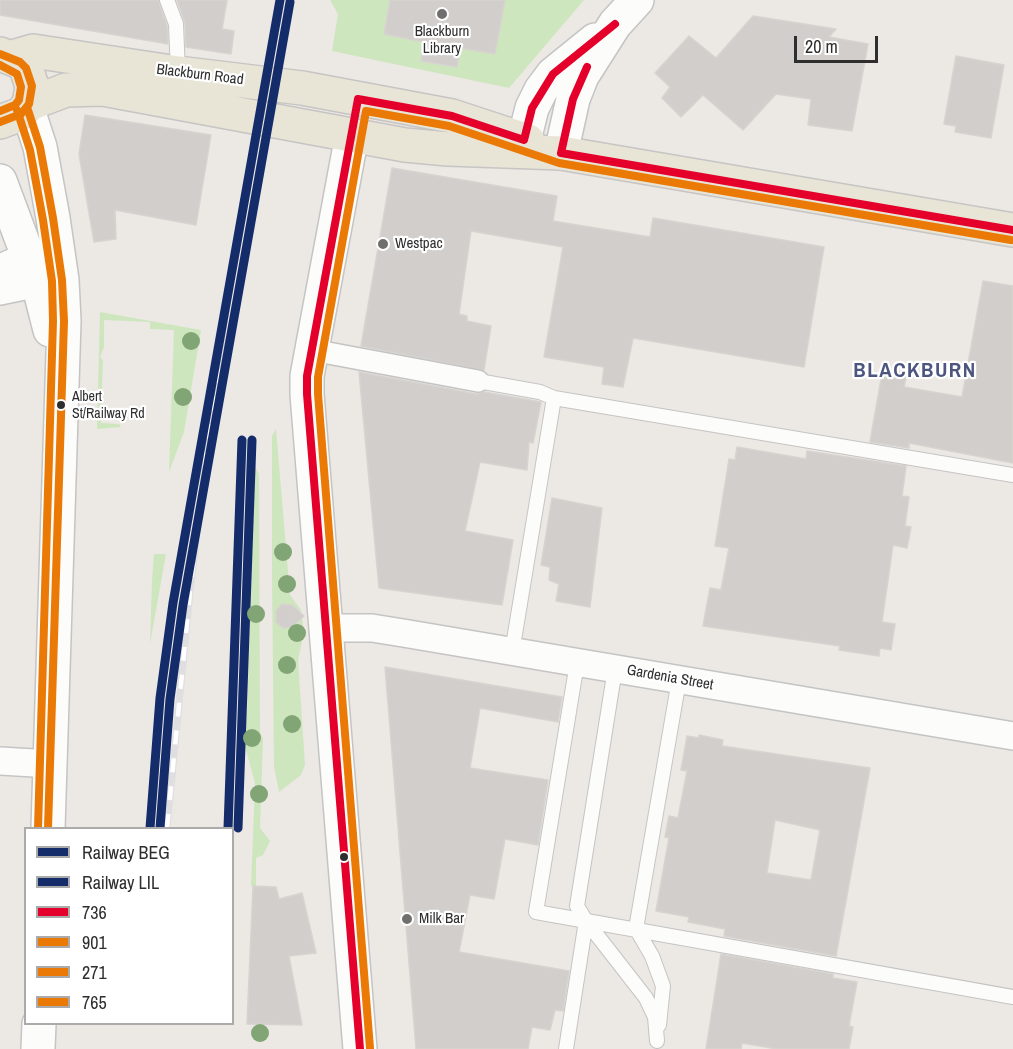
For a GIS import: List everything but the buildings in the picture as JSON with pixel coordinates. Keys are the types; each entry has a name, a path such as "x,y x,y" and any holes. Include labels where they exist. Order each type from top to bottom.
{"main road":[{"name":"Blackburn Road","path":"5,54 33,51 178,73 243,80 358,99 452,116 539,148 1013,230"},
{"path":"5,54 26,68 30,76 32,86 18,111"},
{"name":"Blackburn Road","path":"18,111 57,92 93,88 352,135 448,149 539,148"},
{"path":"352,135 358,99"}],"street":[{"path":"539,148 573,99 595,52 615,24 637,0"},
{"path":"0,291 31,267 40,147 18,111"},
{"path":"352,135 312,350 307,394 360,1049"},
{"path":"0,181 31,267 64,321 48,827"},
{"path":"312,350 478,381"},
{"name":"Gardenia Street","path":"326,628 372,628 1013,736"},
{"path":"0,761 51,764"},
{"path":"38,1049 39,1025"}],"lane":[{"path":"167,0 176,24 178,73"},
{"path":"478,381 540,392 554,398 1013,475"},
{"path":"512,652 554,398"},
{"path":"577,663 536,912 1013,997"},
{"path":"615,669 578,899 579,912 646,998 655,1017 656,1045"},
{"path":"656,1045 663,986 652,956 638,932 640,903 679,680"},
{"path":"566,1049 585,921"}],"green space":[{"path":"330,0 584,0 509,88 332,51 338,14"},
{"path":"100,312 201,330 184,432 169,472 174,330 150,329 150,322 104,320 104,347 100,357 103,360 101,423 119,424 121,427 97,429"},
{"path":"276,429 290,595 301,610 304,632 298,660 305,765 301,775 279,792 274,767 272,577 272,436"},
{"path":"255,467 259,474 260,731 263,739 260,828 270,841 263,855 256,858 256,886 251,886 255,783 243,739 247,716"},
{"path":"154,554 166,554 150,644 152,581"}],"railway":[{"path":"167,827 190,592 211,415 233,260"}],"rail line":[{"name":"BEG","path":"150,827 160,698 173,603 280,0"},
{"name":"LIL","path":"160,827 170,699 183,605 290,2"},
{"name":"BEG","path":"228,827 242,440"},
{"name":"LIL","path":"238,828 252,440"}],"transit line":[{"name":"736","path":"360,1049 307,394 307,376 358,99 452,116 524,140 532,108 553,74 615,24"},
{"name":"901","path":"0,54 20,62 26,68 32,86 29,104 21,114 0,122"},
{"name":"271","path":"0,65 17,74 21,87 19,100 15,105 0,111"},
{"name":"736","path":"587,67 573,99 561,153 1013,230"},
{"name":"901","path":"27,107 40,147 53,218 62,280 64,321 48,827"},
{"name":"271","path":"17,110 30,150 52,281 53,321 38,827"},
{"name":"765","path":"370,1048 318,394 318,377 366,111 449,126 559,163 1011,240"}],"place":[{"name":"Blackburn Library","path":"442,14"},
{"name":"Westpac","path":"383,244"},
{"name":"Albert St/Railway Rd","path":"61,405"},
{"name":"Milk Bar","path":"407,919"}],"district":[{"name":"BLACKBURN","path":"915,371"}]}
